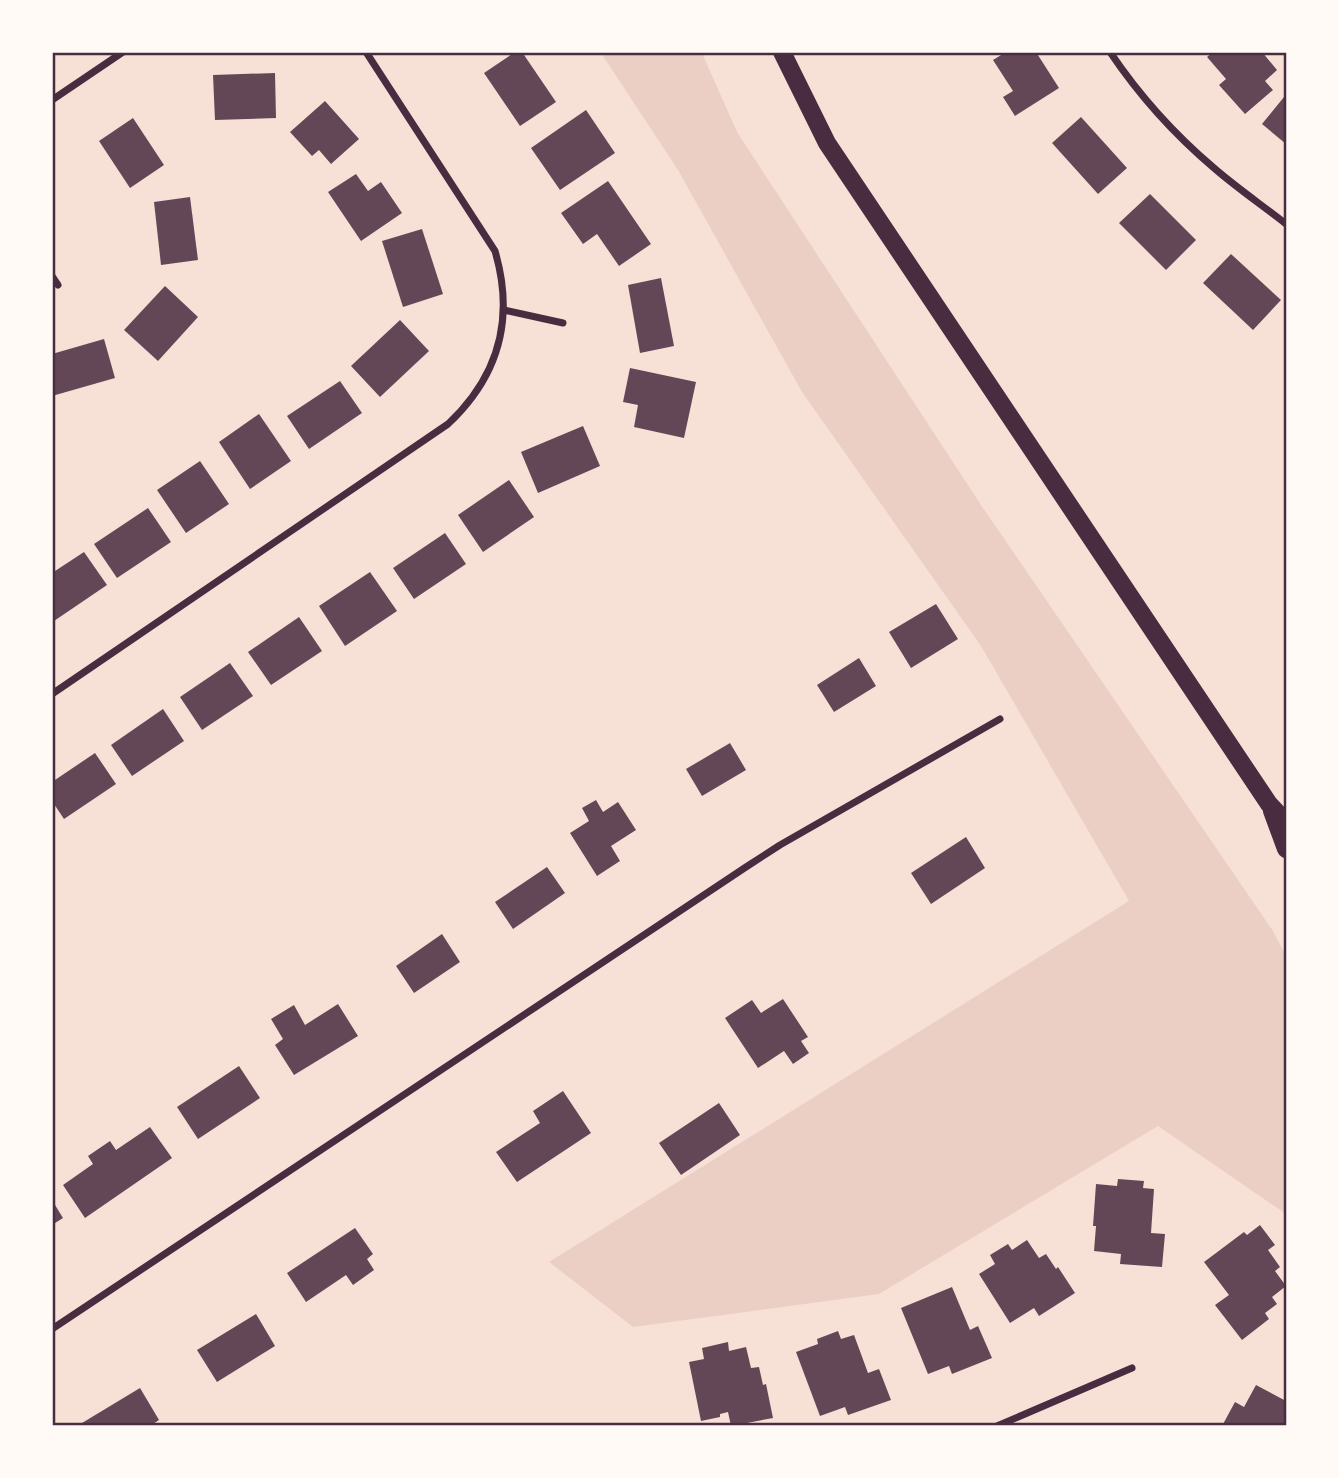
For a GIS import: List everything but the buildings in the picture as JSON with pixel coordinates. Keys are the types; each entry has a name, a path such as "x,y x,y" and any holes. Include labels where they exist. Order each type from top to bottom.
{"main road":[{"path":"782,52 827,143 1269,804 1286,822"},
{"path":"1269,804 1286,849"}],"street":[{"path":"52,100 123,52"},
{"path":"52,694 448,424 462,411 485,381 499,345 505,310 504,289 495,251 366,52"},
{"path":"1110,52 1128,79 1180,136 1214,168 1286,224"},
{"path":"52,276 58,285"},
{"path":"505,310 562,323"},
{"path":"52,1329 780,845 1000,719"},
{"path":"997,1426 1132,1368"}],"shaded area":[{"path":"601,53 702,53 737,132 981,505 1273,931 1286,956 1286,1214 1158,1126 879,1294 633,1327 549,1262 1129,901 981,646 802,392 678,170"}]}
